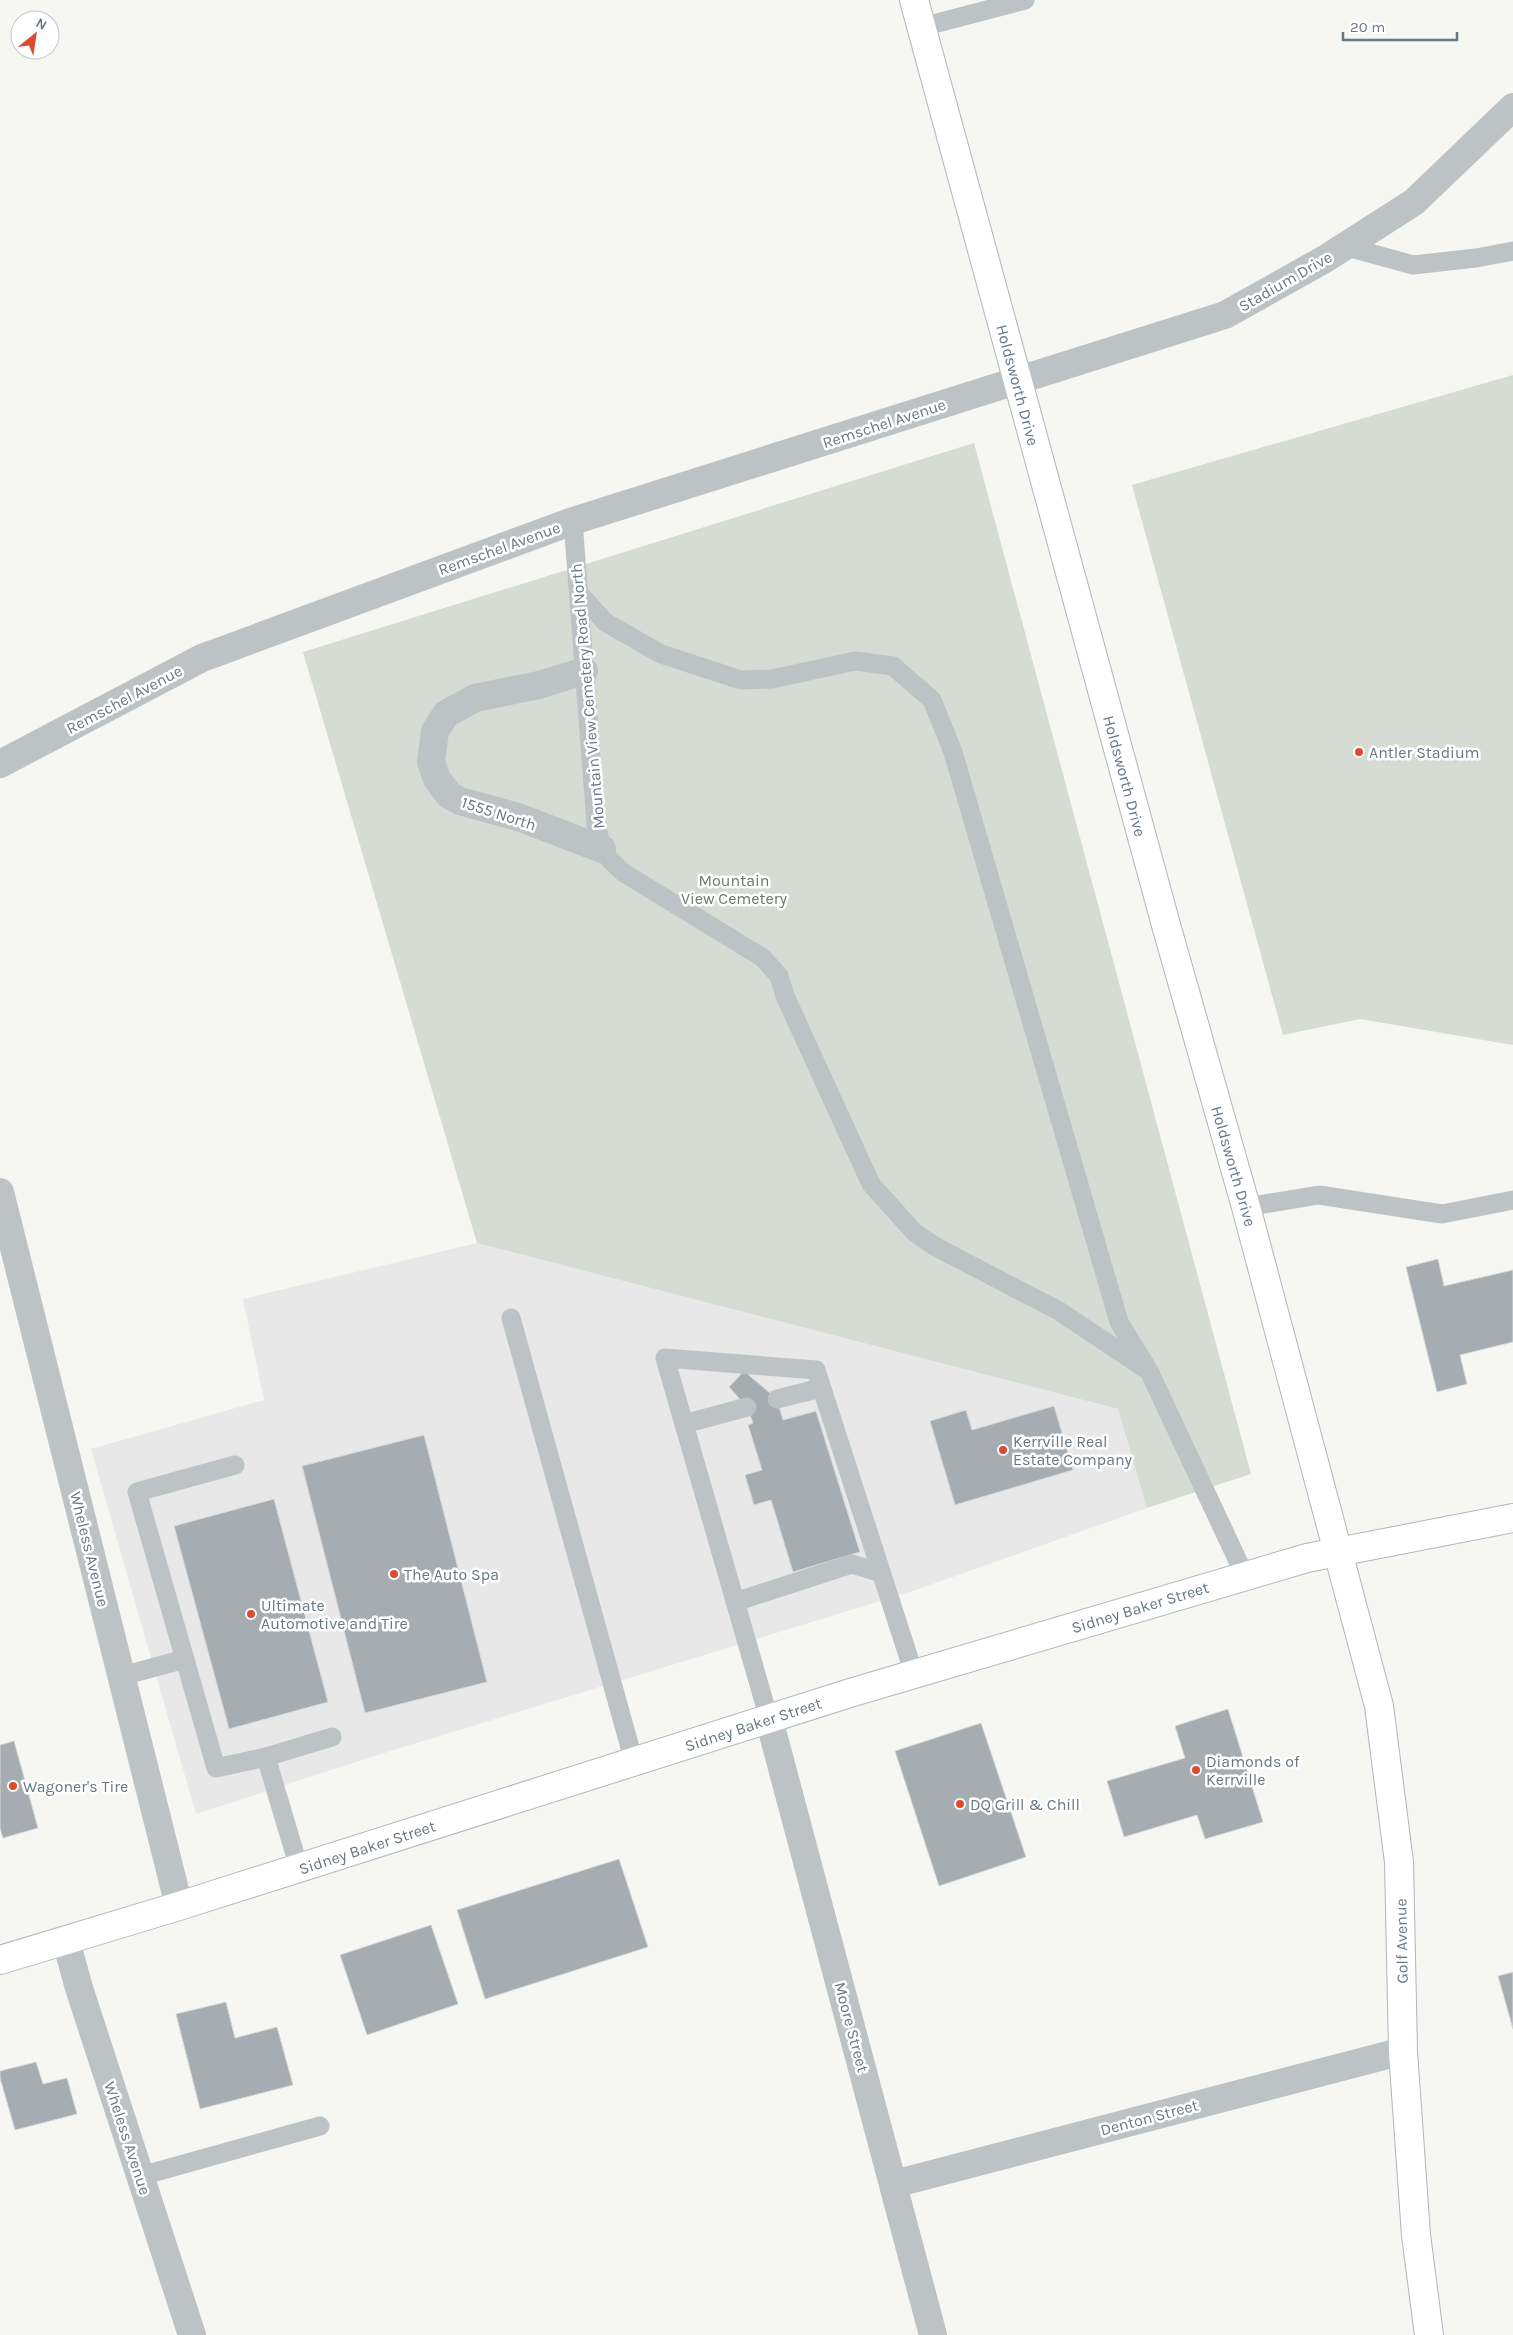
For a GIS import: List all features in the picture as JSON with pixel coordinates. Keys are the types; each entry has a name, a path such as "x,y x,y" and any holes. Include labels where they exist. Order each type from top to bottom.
{"main road":[{"name":"Holdsworth Drive","path":"914,0 1246,1207 1338,1551"},
{"name":"Sidney Baker Street","path":"0,1960 179,1906 914,1674 1245,1576 1338,1551 1513,1518"},
{"name":"Golf Avenue","path":"1338,1551 1379,1706 1399,1862 1403,2051 1416,2235 1429,2335"}],"street":[{"name":"Stadium Drive","path":"1017,380 1225,315 1344,246 1414,202 1513,107"},
{"name":"Remschel Avenue","path":"0,764 202,658 573,521 1017,380"},
{"name":"1555 North","path":"584,671 539,684 475,698 446,714 435,731 431,762 437,779 449,795 460,801 518,817 602,850"},
{"name":"Wheless Avenue","path":"0,1192 179,1906"},
{"name":"Moore Street","path":"769,1719 933,2335"},
{"name":"Wheless Avenue","path":"66,1941 79,1988 192,2335"},
{"name":"Denton Street","path":"894,2184 1403,2051"}],"lane":[{"path":"922,27 1025,0"},
{"path":"1344,246 1413,265 1476,258 1513,251"},
{"name":"Mountain View Cemetery Road North","path":"573,521 596,824 602,850 608,859 624,873 763,958 779,976 785,996 871,1184 915,1233 936,1247 1059,1312 1149,1371"},
{"path":"579,593 605,622 661,654 741,680 772,679 855,661 893,666 932,700 953,752 1119,1322 1149,1371 1245,1576"},
{"path":"1246,1207 1319,1195 1442,1214 1513,1200"},
{"path":"511,1318 634,1762"},
{"path":"769,1719 665,1358 816,1370 914,1674"},
{"path":"777,1399 821,1388"},
{"path":"684,1424 747,1407"},
{"path":"235,1465 138,1492 216,1768 266,1757 332,1737"},
{"path":"735,1602 852,1564 881,1572"},
{"path":"122,1676 185,1659"},
{"path":"266,1757 299,1868"},
{"path":"141,2176 320,2126"}],"shaded area":[{"path":"477,1243 1118,1409 1147,1508 910,1592 368,1758 196,1814 91,1449 264,1400 243,1299"}],"green space":[{"name":"Antler Stadium","path":"1513,375 1513,1045 1360,1019 1283,1035 1132,485"},
{"name":"Mountain View Cemetery","path":"974,443 1251,1474 1147,1508 1118,1409 477,1243 303,652"}],"building":[{"path":"1438,1259 1444,1286 1513,1270 1513,1342 1460,1355 1467,1384 1437,1392 1406,1267"},
{"path":"744,1371 777,1399 783,1420 816,1411 860,1552 793,1572 771,1500 754,1505 745,1475 762,1470 748,1425 753,1423 747,1407 729,1387"},
{"name":"Kerrville Real Estate Company","path":"1054,1406 1073,1470 955,1505 930,1421 966,1410 972,1430"},
{"name":"The Auto Spa","path":"424,1435 487,1682 365,1713 302,1466"},
{"name":"Ultimate Automotive and Tire","path":"274,1499 328,1702 229,1729 174,1526"},
{"name":"Diamonds of Kerrville","path":"1228,1709 1263,1822 1205,1839 1197,1815 1124,1837 1107,1781 1185,1758 1175,1726"},
{"name":"DQ Grill & Chill","path":"981,1723 1026,1857 939,1886 895,1751"},
{"name":"Wagoner's Tire","path":"14,1741 38,1828 3,1838 0,1828 0,1745"},
{"path":"619,1859 648,1947 485,1999 457,1910"},
{"path":"431,1925 458,2004 367,2035 340,1955"},
{"path":"1513,1972 1513,2029 1498,1976"},
{"path":"226,2002 235,2038 277,2027 293,2085 200,2109 176,2014"},
{"path":"36,2062 43,2084 67,2078 77,2114 15,2130 0,2078 0,2071"}],"place":[{"name":"Antler Stadium","path":"1359,752"},
{"name":"Kerrville Real Estate Company","path":"1003,1450"},
{"name":"The Auto Spa","path":"394,1574"},
{"name":"Ultimate Automotive and Tire","path":"251,1614"},
{"name":"Diamonds of Kerrville","path":"1196,1770"},
{"name":"Wagoner's Tire","path":"13,1786"},
{"name":"DQ Grill & Chill","path":"960,1804"}]}
